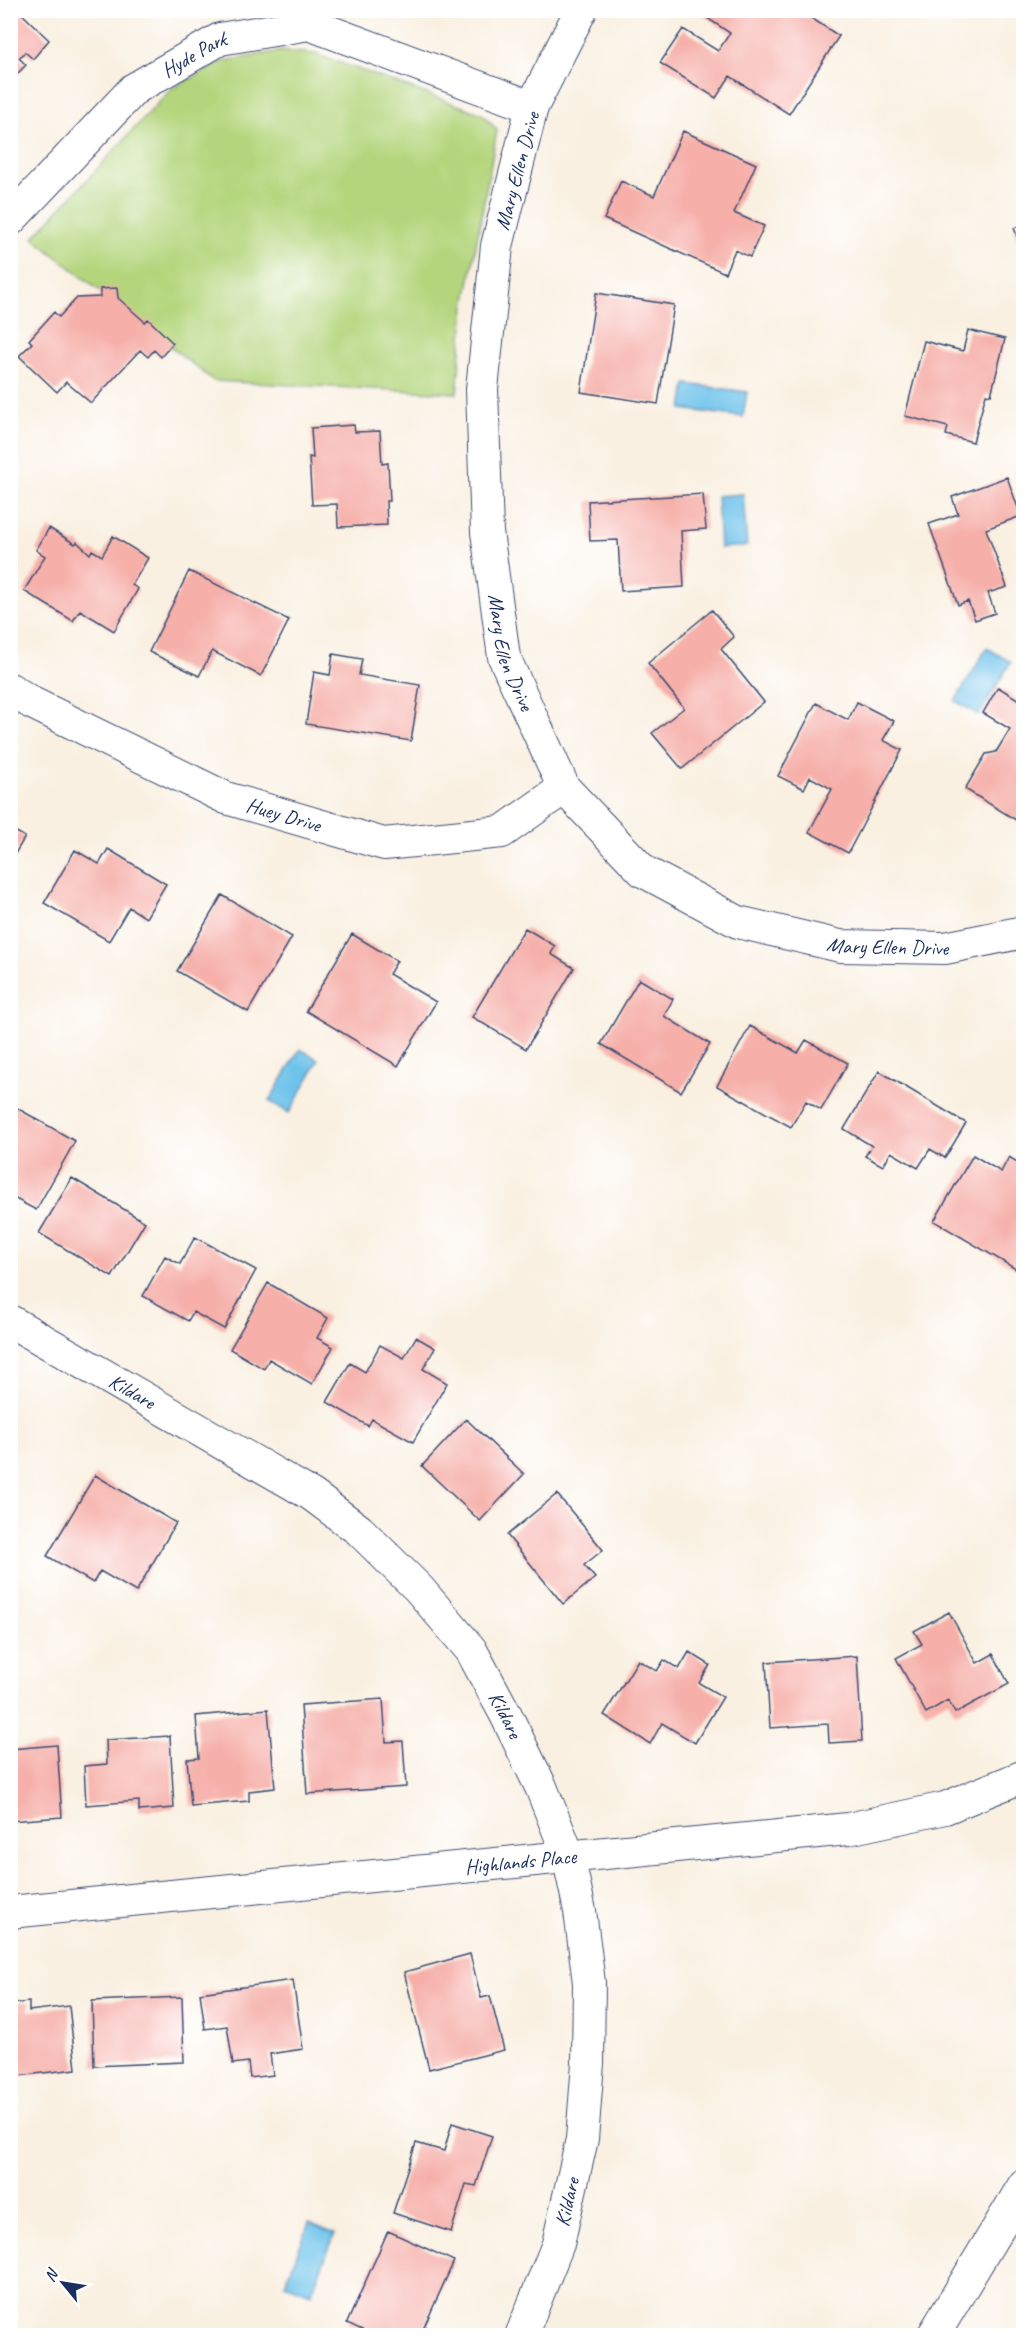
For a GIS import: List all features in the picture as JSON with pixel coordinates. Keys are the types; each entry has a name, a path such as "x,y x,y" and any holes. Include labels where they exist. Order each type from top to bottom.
{"street":[{"name":"Mary Ellen Drive","path":"581,10 532,108 497,246 482,389 487,532 504,657 564,788 643,871 738,922 840,946 945,948 1023,932"},
{"name":"Hyde Park","path":"10,220 134,89 220,39 309,24 532,108"},
{"name":"Huey Drive","path":"10,689 32,703 226,798 384,844 502,832 564,788"},
{"name":"Kildare","path":"10,1321 312,1495 360,1530 419,1589 471,1650 506,1715 541,1787 568,1855 580,1911 589,1983 588,2064 582,2139 558,2244 521,2336"},
{"name":"Highlands Place","path":"10,1912 848,1829 945,1808 1023,1776"},
{"path":"933,2336 1023,2185"}],"green space":[{"path":"281,51 316,54 482,114 497,130 465,306 457,393 214,381 33,238 171,89 224,61"}],"water":[{"path":"686,384 747,392 743,417 682,409"},
{"path":"743,494 747,546 720,548 717,496"},
{"path":"987,648 1011,662 979,715 955,701"},
{"path":"300,1049 319,1060 289,1113 269,1101"},
{"path":"309,2223 335,2234 311,2294 285,2284"}],"building":[{"path":"10,10 18,10 49,40 33,59 25,52 19,58 26,65 13,78"},
{"path":"707,10 799,10 839,36 789,114 730,76 716,98 660,63 683,29 718,51 730,33 704,16"},
{"path":"683,131 756,164 734,213 764,226 750,257 735,250 725,273 604,219 621,181 654,196"},
{"path":"1024,224 1024,252 1023,252 1014,228"},
{"path":"117,288 118,298 145,322 148,319 173,343 161,357 154,350 148,357 140,350 91,403 66,382 57,392 19,356 32,343 29,340 54,312 59,317 77,298 100,297 100,289"},
{"path":"596,293 674,305 658,404 581,392"},
{"path":"968,330 1005,339 991,395 986,394 973,442 946,435 948,427 905,416 924,341 963,351"},
{"path":"354,425 355,432 380,431 382,464 388,463 390,501 386,501 387,525 338,527 337,504 312,505 309,457 313,458 311,428"},
{"path":"1007,477 1021,516 986,529 1007,587 988,593 995,613 975,620 968,601 958,605 929,524 958,514 952,497"},
{"path":"703,494 706,529 681,531 684,587 621,591 618,540 590,541 588,501"},
{"path":"49,528 75,544 77,542 90,554 92,550 102,556 113,536 148,558 132,585 138,589 114,631 80,610 73,621 24,591 45,556 36,550"},
{"path":"189,571 289,620 261,676 212,651 199,676 149,652"},
{"path":"712,610 734,637 721,649 764,702 682,769 652,733 684,708 648,663"},
{"path":"333,654 362,659 359,675 420,685 411,741 306,724 314,672 330,675"},
{"path":"998,687 1019,700 1024,692 1024,825 965,789 986,754 996,752 1010,729 983,713"},
{"path":"857,702 894,721 883,740 902,750 848,853 809,832 832,789 810,777 804,789 778,776 816,703 848,720"},
{"path":"10,828 25,837 10,862"},
{"path":"108,849 166,884 146,918 129,907 109,941 44,903 75,850 99,864"},
{"path":"222,895 292,937 248,1012 177,971"},
{"path":"525,928 555,946 551,954 574,968 526,1049 472,1017"},
{"path":"352,934 397,961 389,974 436,1002 398,1066 306,1011"},
{"path":"639,979 673,999 664,1016 710,1044 681,1092 601,1044"},
{"path":"750,1026 798,1053 806,1040 848,1063 821,1110 806,1101 791,1127 717,1086"},
{"path":"879,1071 966,1123 945,1158 930,1149 918,1168 891,1152 883,1166 865,1156 872,1146 844,1129"},
{"path":"10,1104 75,1141 36,1210 10,1196"},
{"path":"973,1155 1001,1172 1009,1157 1024,1166 1024,1274 934,1221"},
{"path":"72,1178 145,1222 112,1277 39,1233"},
{"path":"195,1237 256,1270 224,1329 193,1312 188,1321 143,1296 165,1256 180,1264"},
{"path":"268,1283 328,1318 317,1338 333,1347 312,1384 269,1359 264,1369 230,1349"},
{"path":"416,1337 435,1348 423,1369 447,1383 413,1442 372,1419 368,1426 327,1402 350,1363 365,1372 380,1345 404,1358"},
{"path":"466,1419 524,1474 480,1521 422,1466"},
{"path":"95,1475 176,1523 136,1592 100,1571 93,1583 47,1556"},
{"path":"557,1494 603,1550 584,1565 595,1578 563,1604 507,1535"},
{"path":"949,1612 977,1663 993,1654 1009,1684 955,1713 948,1700 926,1713 896,1658 922,1644 914,1631"},
{"path":"689,1652 710,1665 699,1683 723,1697 695,1743 662,1723 650,1744 604,1715 638,1660 657,1671 664,1660 679,1669"},
{"path":"857,1656 862,1741 829,1743 828,1724 770,1728 766,1662"},
{"path":"383,1699 386,1742 403,1741 406,1787 307,1794 301,1705"},
{"path":"268,1709 275,1788 249,1791 249,1801 191,1806 187,1759 199,1758 196,1716"},
{"path":"170,1736 174,1808 139,1811 139,1801 86,1805 84,1766 107,1764 106,1740"},
{"path":"57,1745 62,1817 10,1821 10,1749"},
{"path":"470,1954 481,1998 490,1996 504,2050 429,2069 404,1972"},
{"path":"293,1980 303,2049 270,2054 273,2075 250,2078 248,2062 233,2064 227,2026 205,2029 200,1993"},
{"path":"182,1997 184,2062 94,2066 92,2001"},
{"path":"29,2002 29,2011 69,2006 76,2069 10,2077 10,2004"},
{"path":"452,2123 492,2136 476,2186 466,2184 451,2232 393,2213 416,2143 444,2151"},
{"path":"388,2231 454,2261 420,2336 375,2336 347,2323"}]}
